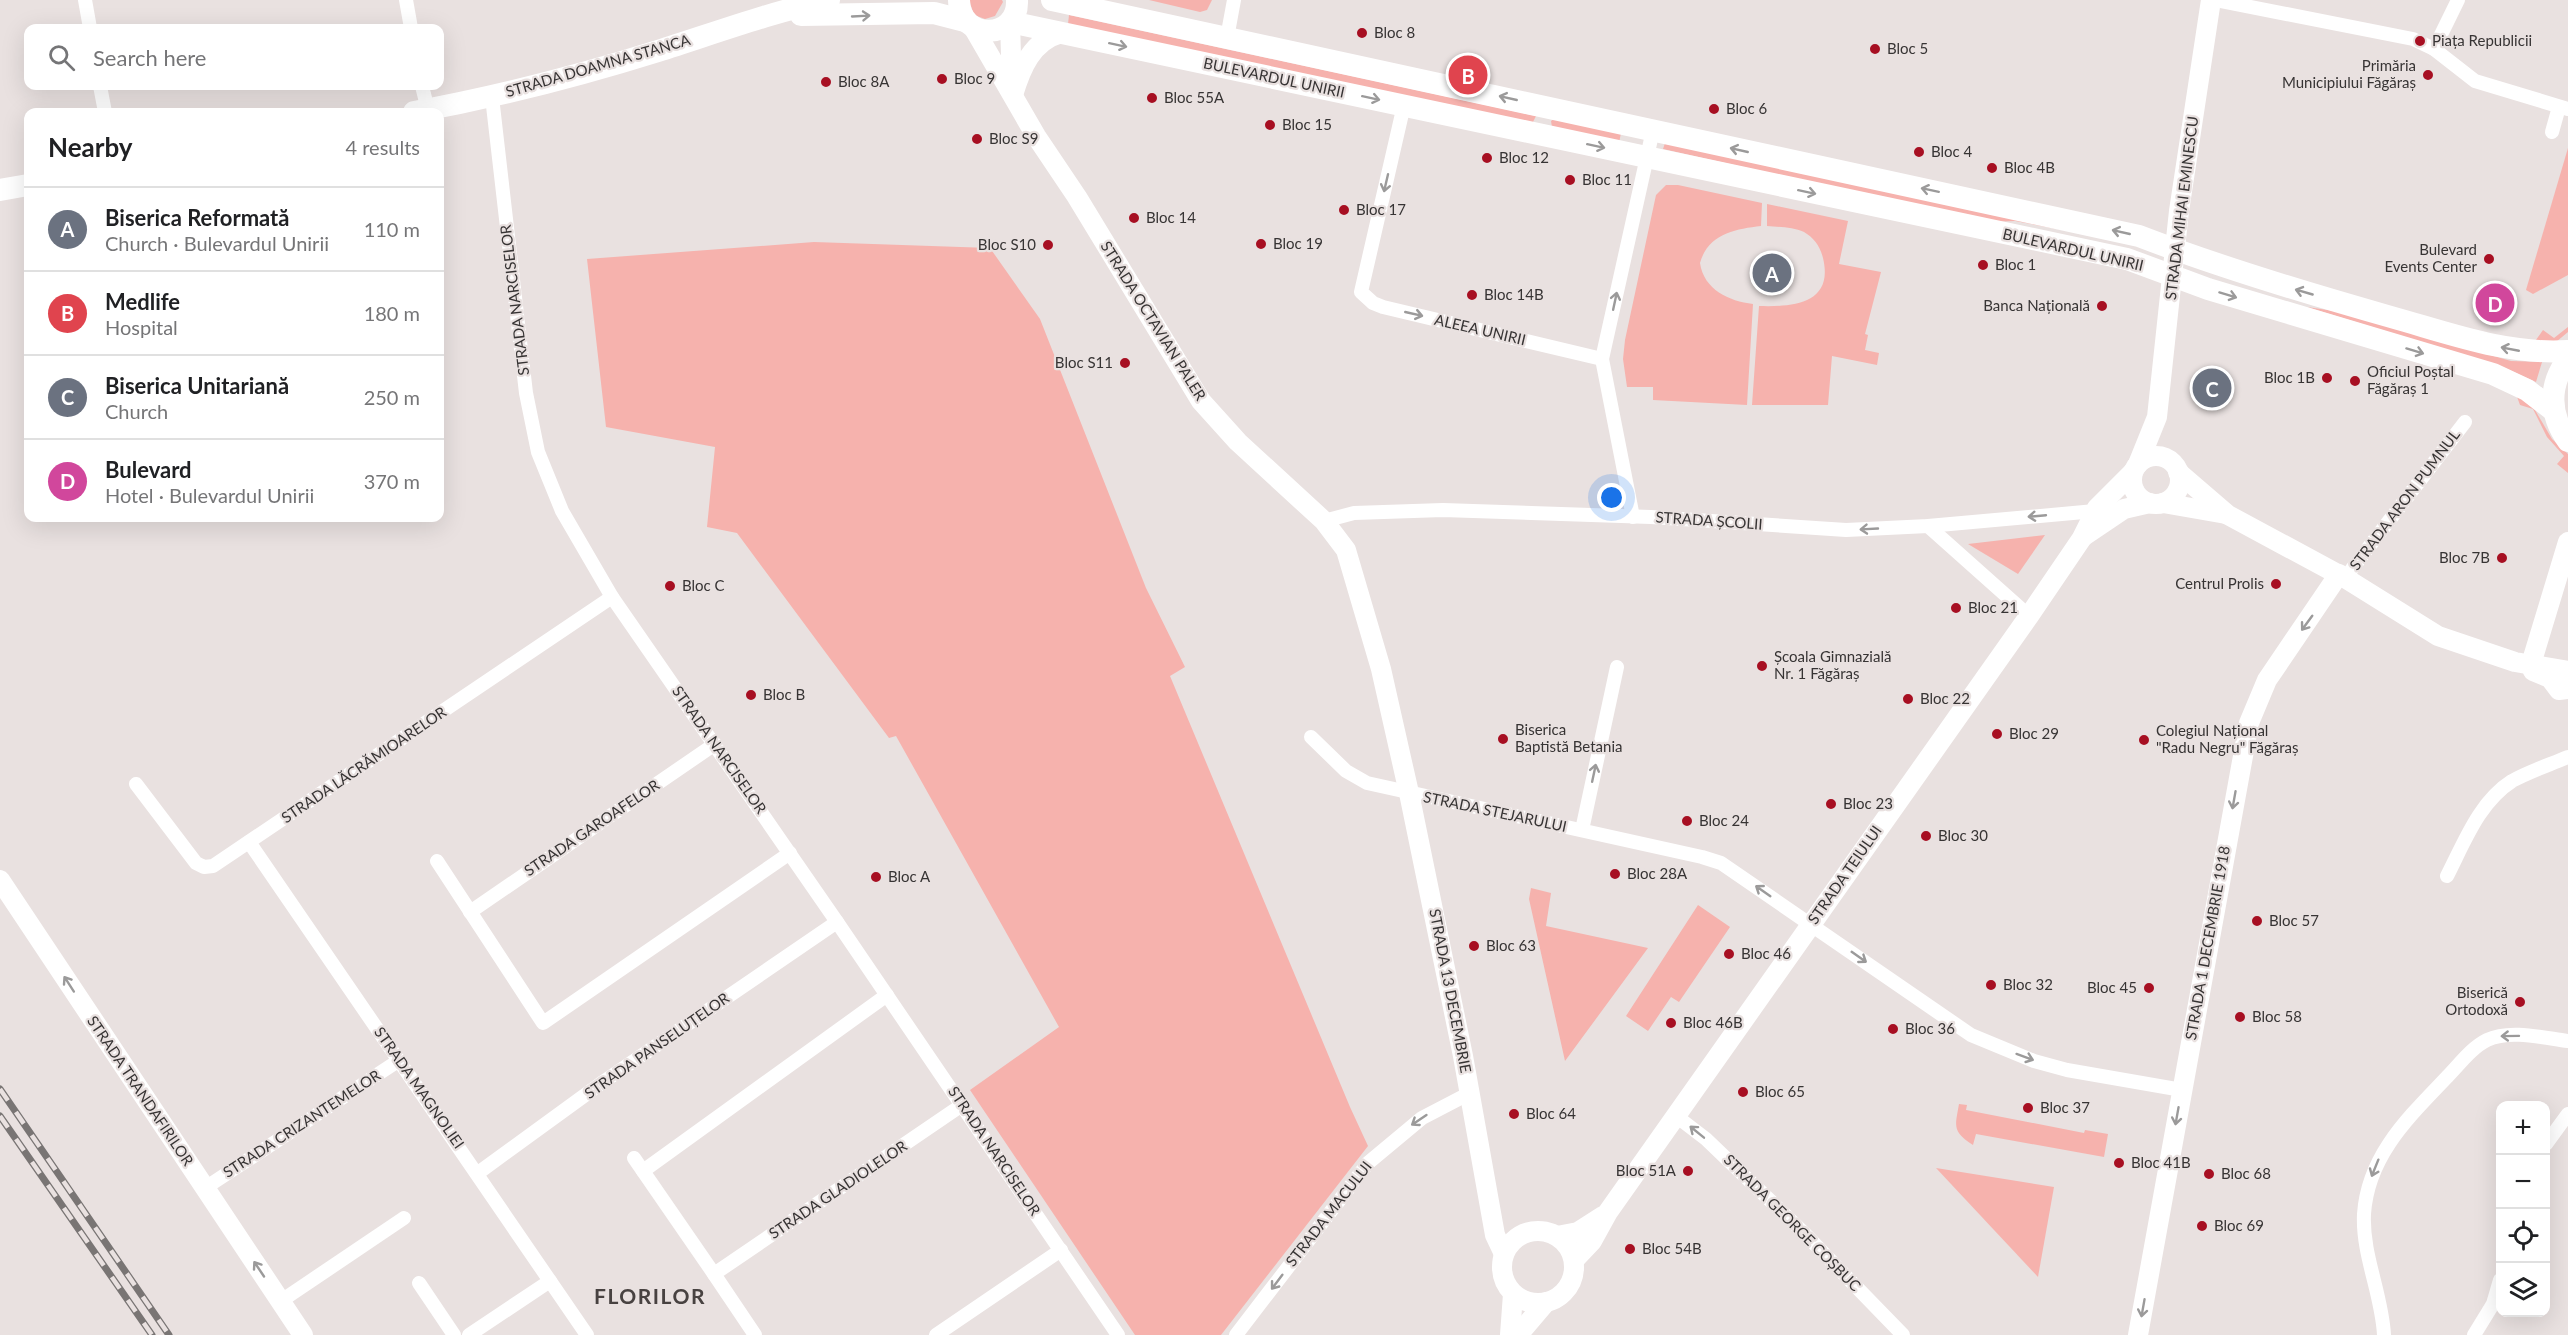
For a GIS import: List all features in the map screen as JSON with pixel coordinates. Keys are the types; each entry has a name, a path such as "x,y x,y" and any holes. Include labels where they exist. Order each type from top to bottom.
{"main road":[{"name":"STRADA DOAMNA STANCA","path":"436,108 492,97 582,74 742,23 829,0"},
{"path":"1013,95 1009,57 1010,22 1015,14 1017,0"},
{"name":"BULEVARDUL UNIRII","path":"1052,0 2128,234 2281,285 2500,348 2530,352 2568,351"},
{"name":"STRADA MIHAI EMINESCU","path":"2136,468 2157,417 2181,200 2213,0"},
{"name":"STRADA DOAMNA STANCA","path":"782,14 853,16 934,13 966,16 992,31 1010,22"},
{"name":"STRADA OCTAVIAN PALER","path":"966,16 1201,401 1238,442 1324,521"},
{"name":"BULEVARDUL UNIRII","path":"1010,22 2127,259 2208,289 2493,374 2527,390 2553,410 2558,426 2568,441"},
{"path":"1013,95 1018,75 1029,56 1046,40 1061,33"},
{"path":"0,190 24,186"},
{"path":"2553,410 2555,383 2568,359"},
{"name":"STRADA MIHAI EMINESCU","path":"2157,417 2175,467"},
{"path":"2082,538 2095,511 2136,468 2151,457 2165,458 2228,515 2342,576 2438,636 2523,663 2568,671"},
{"path":"2082,538 2124,509 2157,503 2175,494 2179,487 2175,467"},
{"path":"2136,468 2134,490 2144,501 2228,515"},
{"name":"STRADA 13 DECEMBRIE","path":"1324,521 1346,550 1356,577 1381,669 1409,793 1470,1093 1495,1235 1504,1254"},
{"name":"STRADA TEIULUI","path":"1574,1260 1592,1241 1608,1212 2082,538"},
{"path":"2523,663 2568,542"},
{"name":"STRADA 1 DECEMBRIE 1918","path":"2138,1335 2243,747 2251,717 2271,674 2342,576"},
{"path":"2523,663 2550,678 2559,690 2568,689"},
{"name":"STRADA TRANDAFIRILOR","path":"0,880 303,1335"},
{"name":"STRADA 13 DECEMBRIE","path":"1488,1189 1499,1216 1520,1235"},
{"name":"STRADA TEIULUI","path":"1557,1236 1578,1232 1608,1212"},
{"path":"1518,1335 1546,1302 1566,1289 1572,1279 1574,1260 1570,1250 1557,1236 1539,1230 1520,1235 1504,1254 1503,1275 1513,1294 1523,1300 1546,1302"},
{"path":"1510,1335 1513,1294"}],"street":[{"path":"85,0 89,24"},
{"path":"406,0 410,24"},
{"path":"1227,38 1234,0"},
{"path":"2213,0 2398,35 2434,49 2475,81 2564,108 2552,132"},
{"path":"2434,49 2458,0"},
{"path":"101,90 104,108"},
{"path":"421,108 422,90"},
{"name":"STRADA NARCISELOR","path":"492,97 520,350 531,424 552,491 612,597 715,744 1118,1335"},
{"name":"ALEEA UNIRII","path":"1404,105 1361,292 1373,303 1383,307 1602,358"},
{"path":"1539,134 1545,106"},
{"path":"1633,516 1602,358 1653,130"},
{"name":"STRADA ARON PUMNUL","path":"2342,576 2465,422"},
{"name":"STRADA ȘCOLII","path":"1324,521 1354,513 1411,510 1633,516 1835,530 1928,526 2095,511"},
{"path":"1928,526 2029,616"},
{"name":"STRADA LĂCRĂMIOARELOR","path":"136,784 196,863 204,867 213,866 612,597"},
{"name":"STRADA STEJARULUI","path":"1582,830 1617,667"},
{"path":"1311,736 1356,779 1409,793"},
{"name":"STRADA GAROAFELOR","path":"470,912 715,744"},
{"path":"2446,876 2479,815 2495,794 2520,777 2568,757"},
{"name":"STRADA STEJARULUI","path":"1409,793 1721,863 1971,1035 2067,1070 2182,1090"},
{"name":"STRADA MAGNOLIEI","path":"249,842 587,1335"},
{"path":"437,861 543,1023 789,853"},
{"name":"STRADA PANSELUȚELOR","path":"478,1173 603,1082 837,922"},
{"path":"643,1171 887,995"},
{"path":"2384,1335 2383,1315 2364,1236 2367,1192 2382,1152 2406,1121 2478,1045 2495,1037 2505,1036 2568,1041"},
{"name":"STRADA CRIZANTEMELOR","path":"205,1188 398,1061"},
{"name":"STRADA MACULUI","path":"1236,1335 1368,1163 1422,1118 1470,1093"},
{"name":"STRADA GLADIOLELOR","path":"714,1274 962,1105"},
{"path":"2550,1139 2568,1114"},
{"name":"STRADA GEORGE COȘBUC","path":"1676,1116 1706,1139 1804,1233 1903,1335"},
{"path":"634,1158 755,1335"},
{"path":"281,1301 404,1218"},
{"path":"936,1335 1061,1250"},
{"path":"469,1335 550,1281"},
{"path":"419,1283 454,1335"},
{"path":"2474,1335 2493,1304 2496,1294"}],"shaded area":[{"path":"969,0 1002,0 1003,2 995,16 985,19 974,15"},
{"path":"1149,0 1212,0 1207,10 1200,12"},
{"path":"1069,15 1536,116 1532,124 1068,24"},
{"path":"1554,119 1621,133 1619,143 1552,127 1551,121"},
{"path":"1665,143 2126,242 2015,221 1988,222 1663,149"},
{"path":"2568,148 2568,275 2533,294 2526,290"},
{"path":"1666,185 1678,185 1762,203 1761,226 1732,231 1716,239 1709,245 1700,263 1707,280 1719,293 1753,304 1747,405 1653,400 1653,387 1627,387 1623,359 1625,340 1656,195"},
{"path":"1767,204 1848,221 1839,264 1881,272 1865,334 1868,335 1865,350 1879,353 1877,365 1832,356 1828,405 1752,405 1759,306 1785,305 1808,300 1817,294 1825,273 1822,254 1811,237 1795,229 1767,226"},
{"path":"814,242 990,248 1040,319 1146,588 1185,667 1170,676 1368,1146 1221,1335 1135,1335 970,1090 1059,1027 896,736 889,738 737,533 707,527 715,447 606,427 587,259"},
{"path":"2307,307 2341,312 2511,361 2542,362 2536,382 2505,368"},
{"path":"2568,327 2568,332 2556,342 2533,344 2543,330 2554,338"},
{"path":"2516,394 2535,410 2552,439 2568,454 2568,473 2557,464 2564,456 2547,437 2533,409 2520,405"},
{"path":"2045,535 2018,574 1968,544"},
{"path":"1531,888 1551,893 1546,926 1648,948 1565,1061 1529,899"},
{"path":"1698,905 1730,927 1679,1002 1671,997 1648,1031 1626,1016"},
{"path":"1959,1104 1967,1105 1966,1110 2084,1133 2085,1130 2108,1134 2104,1157 1976,1134 1973,1145 1958,1132 1956,1123"},
{"path":"1936,1168 2054,1187 2038,1277"}],"railway":[{"path":"0,1089 169,1335"},
{"path":"0,1116 152,1335"}],"place":[{"name":"Bloc 8","path":"1362,33"},
{"name":"Piața Republicii","path":"2420,41"},
{"name":"Bloc 5","path":"1875,49"},
{"name":"Medlife","path":"1468,75"},
{"name":"Primăria Municipiului Făgăraș","path":"2428,75"},
{"name":"Bloc 9","path":"942,79"},
{"name":"Bloc 8A","path":"826,82"},
{"name":"Bloc 55A","path":"1152,98"},
{"name":"Bloc 6","path":"1714,109"},
{"name":"Bloc 15","path":"1270,125"},
{"name":"Bloc S9","path":"977,139"},
{"name":"Bloc 4","path":"1919,152"},
{"name":"Bloc 12","path":"1487,158"},
{"name":"Bloc 4B","path":"1992,168"},
{"name":"Bloc 11","path":"1570,180"},
{"name":"Bloc 17","path":"1344,210"},
{"name":"Bloc 14","path":"1134,218"},
{"name":"Bloc 19","path":"1261,244"},
{"name":"Bloc S10","path":"1048,245"},
{"name":"Bulevard Events Center","path":"2489,259"},
{"name":"Bloc 1","path":"1983,265"},
{"name":"Biserica Reformată","path":"1772,273"},
{"name":"Bloc 14B","path":"1472,295"},
{"name":"Bulevard","path":"2495,303"},
{"name":"Banca Națională","path":"2102,306"},
{"name":"Bloc S11","path":"1125,363"},
{"name":"Bloc 1B","path":"2327,378"},
{"name":"Oficiul Poștal Făgăraș 1","path":"2355,381"},
{"name":"Biserica Unitariană","path":"2212,388"},
{"name":"Bloc 7B","path":"2502,558"},
{"name":"Centrul Prolis","path":"2276,584"},
{"name":"Bloc C","path":"670,586"},
{"name":"Bloc 21","path":"1956,608"},
{"name":"Școala Gimnazială Nr. 1 Făgăraș","path":"1762,666"},
{"name":"Bloc B","path":"751,695"},
{"name":"Bloc 22","path":"1908,699"},
{"name":"Bloc 29","path":"1997,734"},
{"name":"Biserica Baptistă Betania","path":"1503,739"},
{"name":"Colegiul Național \"Radu Negru\" Făgăraș","path":"2144,740"},
{"name":"Bloc 23","path":"1831,804"},
{"name":"Bloc 24","path":"1687,821"},
{"name":"Bloc 30","path":"1926,836"},
{"name":"Bloc 28A","path":"1615,874"},
{"name":"Bloc A","path":"876,877"},
{"name":"Bloc 57","path":"2257,921"},
{"name":"Bloc 63","path":"1474,946"},
{"name":"Bloc 46","path":"1729,954"},
{"name":"Bloc 32","path":"1991,985"},
{"name":"Bloc 45","path":"2149,988"},
{"name":"Biserică Ortodoxă","path":"2520,1002"},
{"name":"Bloc 58","path":"2240,1017"},
{"name":"Bloc 46B","path":"1671,1023"},
{"name":"Bloc 36","path":"1893,1029"},
{"name":"Bloc 65","path":"1743,1092"},
{"name":"Bloc 37","path":"2028,1108"},
{"name":"Bloc 64","path":"1514,1114"},
{"name":"Bloc 41B","path":"2119,1163"},
{"name":"Bloc 51A","path":"1688,1171"},
{"name":"Bloc 68","path":"2209,1174"},
{"name":"Bloc 69","path":"2202,1226"},
{"name":"Bloc 54B","path":"1630,1249"}],"district":[{"name":"FLORILOR","path":"650,1297"}]}
